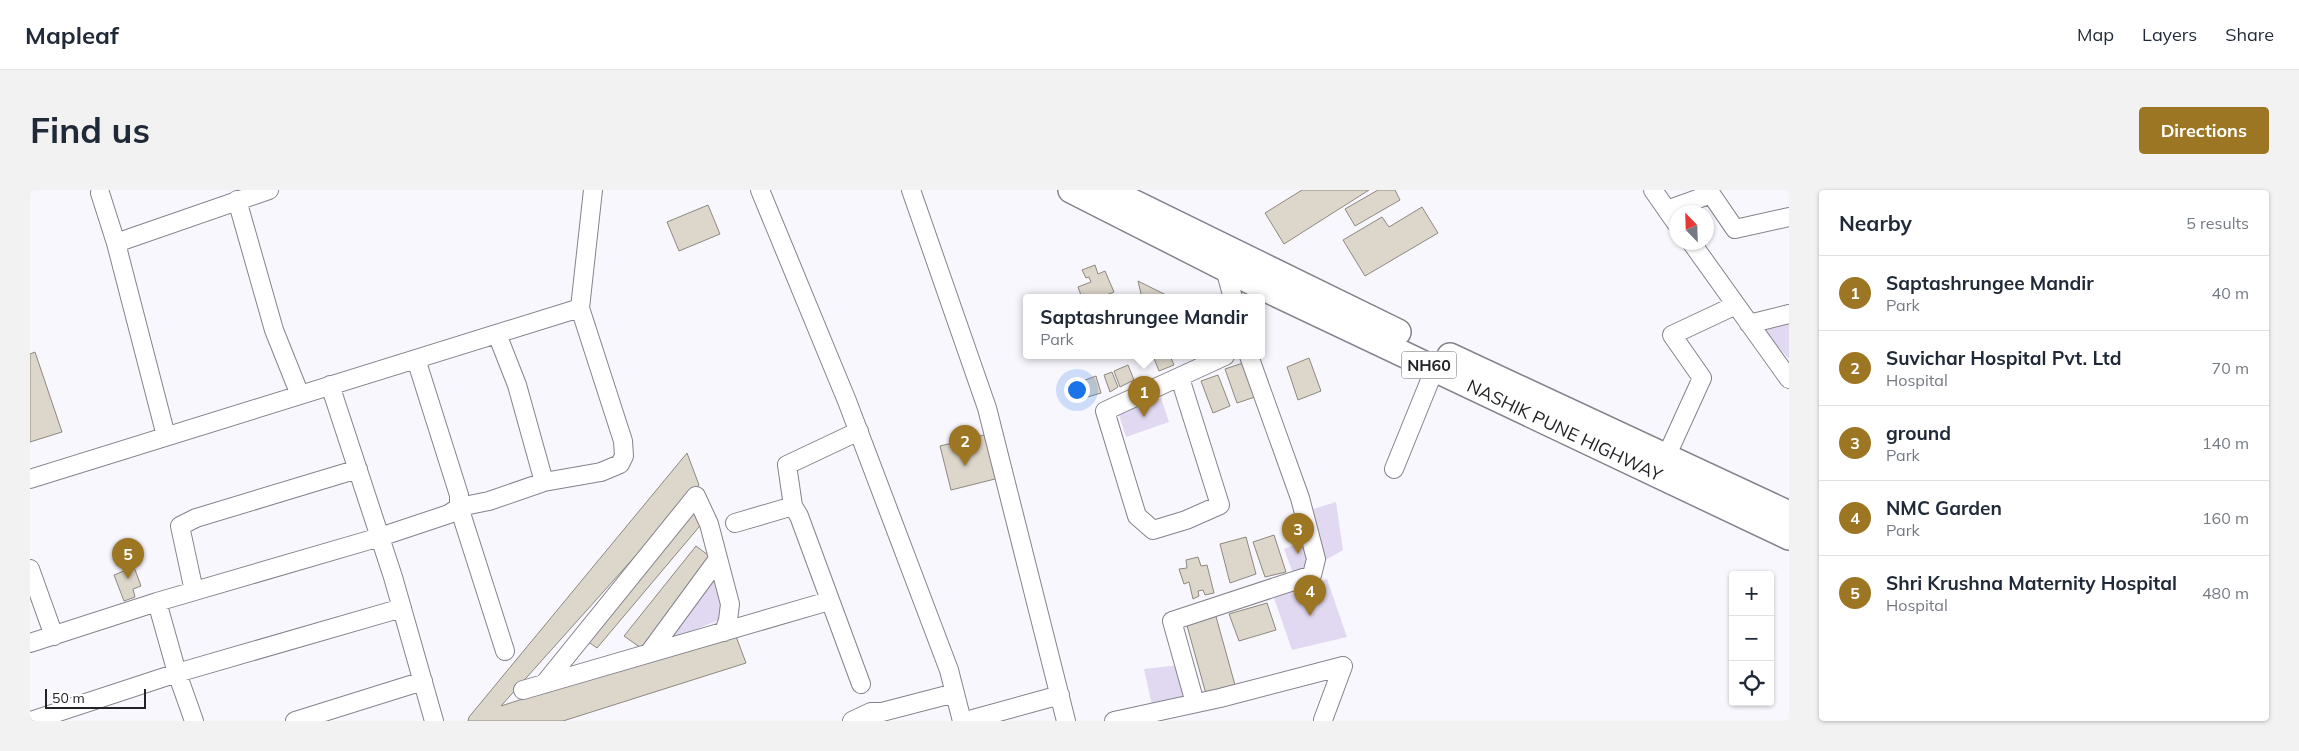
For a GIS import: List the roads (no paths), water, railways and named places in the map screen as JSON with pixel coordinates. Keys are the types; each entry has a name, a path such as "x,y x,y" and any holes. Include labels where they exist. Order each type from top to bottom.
{"highway":[{"name":"NASHIK PUNE HIGHWAY","path":"1071,190 1225,269 1789,537"},
{"name":"NASHIK PUNE HIGHWAY","path":"1117,192 1379,323 1789,514"}],"street":[{"path":"116,243 269,190"},
{"path":"30,643 157,602 380,536 449,514 459,507 489,501 544,482 601,472 620,464 624,456 623,441 580,308 593,190"},
{"path":"760,190 859,431 949,670 964,721 1060,696"},
{"path":"911,190 987,408 1066,721"},
{"path":"1653,190 1669,212"},
{"path":"1693,205 1717,192 1735,229 1789,217"},
{"path":"100,193 116,243 166,436"},
{"path":"237,200 274,330 300,395"},
{"path":"1697,250 1789,379"},
{"path":"1225,269 1232,294"},
{"path":"1666,457 1702,378 1672,335 1736,305"},
{"path":"30,479 580,308"},
{"path":"1749,324 1789,314"},
{"path":"497,334 517,385 544,482"},
{"path":"416,359 459,495 459,507 505,652"},
{"path":"1180,378 1220,505 1186,520 1153,530 1137,516 1105,411 1219,359"},
{"path":"1195,703 1172,622 1312,575 1316,559 1300,498 1250,359"},
{"path":"1394,470 1435,368"},
{"path":"330,385 380,536 434,721"},
{"path":"859,431 787,465 792,506 799,516 861,684"},
{"path":"194,591 180,526 196,518 358,469"},
{"path":"544,684 696,496 709,524 730,604 724,632"},
{"path":"735,523 792,506"},
{"path":"649,653 718,559"},
{"path":"30,569 54,636"},
{"path":"523,690 829,601"},
{"path":"157,602 177,673 194,721"},
{"path":"31,721 177,673 402,608"},
{"path":"1114,721 1220,698 1343,666 1323,720"},
{"path":"294,721 423,681"},
{"path":"852,721 871,712 882,712 955,694"}],"place":[{"name":"Saptashrungee Mandir","path":"1144,417"},
{"name":"Suvichar Hospital Pvt. Ltd","path":"965,466"},
{"name":"ground","path":"1298,554"},
{"name":"Shri Krushna Maternity Hospital","path":"128,579"},
{"name":"NMC Garden","path":"1310,616"}]}
